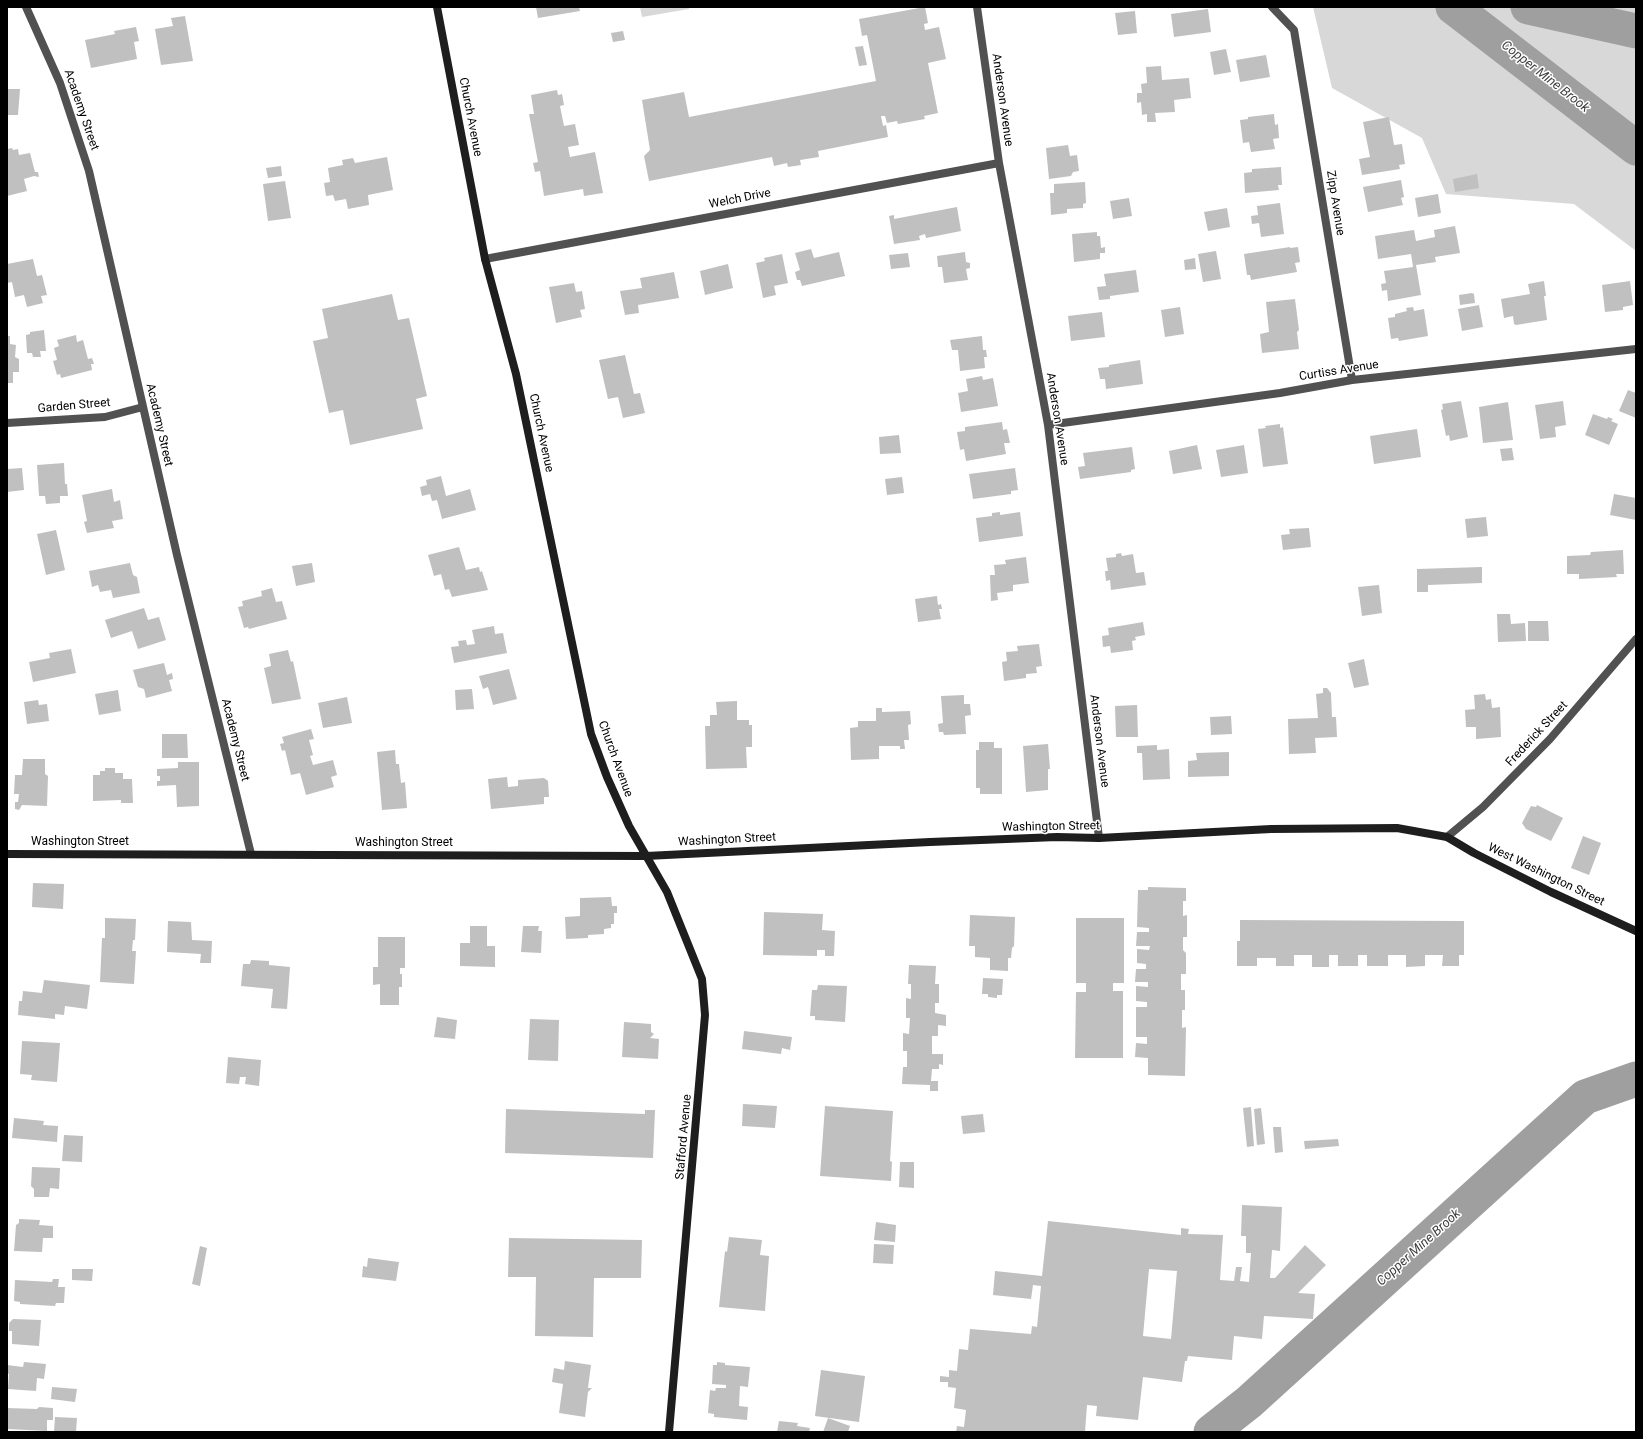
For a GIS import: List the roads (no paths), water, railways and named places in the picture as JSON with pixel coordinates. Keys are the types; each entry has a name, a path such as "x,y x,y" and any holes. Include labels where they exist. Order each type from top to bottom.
{"main road":[{"name":"Church Avenue","path":"437,7 485,259 516,374 591,734 607,777 629,826 646,856"},
{"name":"Washington Street","path":"7,854 646,856 930,842 1057,837 1099,838 1271,829 1397,828 1448,837"},
{"name":"West Washington Street","path":"1448,837 1474,853 1551,892 1636,931"},
{"name":"Stafford Avenue","path":"646,856 667,892 697,965 702,979 706,1015 669,1432"}],"street":[{"name":"Academy Street","path":"26,7 60,83 89,171 177,555 251,854"},
{"name":"Anderson Avenue","path":"977,7 999,163 1048,425 1099,838"},
{"name":"Zipp Avenue","path":"1272,7 1294,30 1352,380"},
{"name":"Welch Drive","path":"485,259 999,163"},
{"name":"Curtiss Avenue","path":"1048,425 1280,393 1352,380 1636,350"},
{"name":"Garden Street","path":"7,423 105,417 143,407"},
{"name":"Frederick Street","path":"1448,837 1483,807 1550,739 1636,639"}],"waterway":[{"name":"Copper Mine Brook","path":"1453,7 1636,148"},
{"path":"1528,7 1636,31"},
{"name":"Copper Mine Brook","path":"1211,1432 1249,1402 1585,1097 1636,1079"}]}
